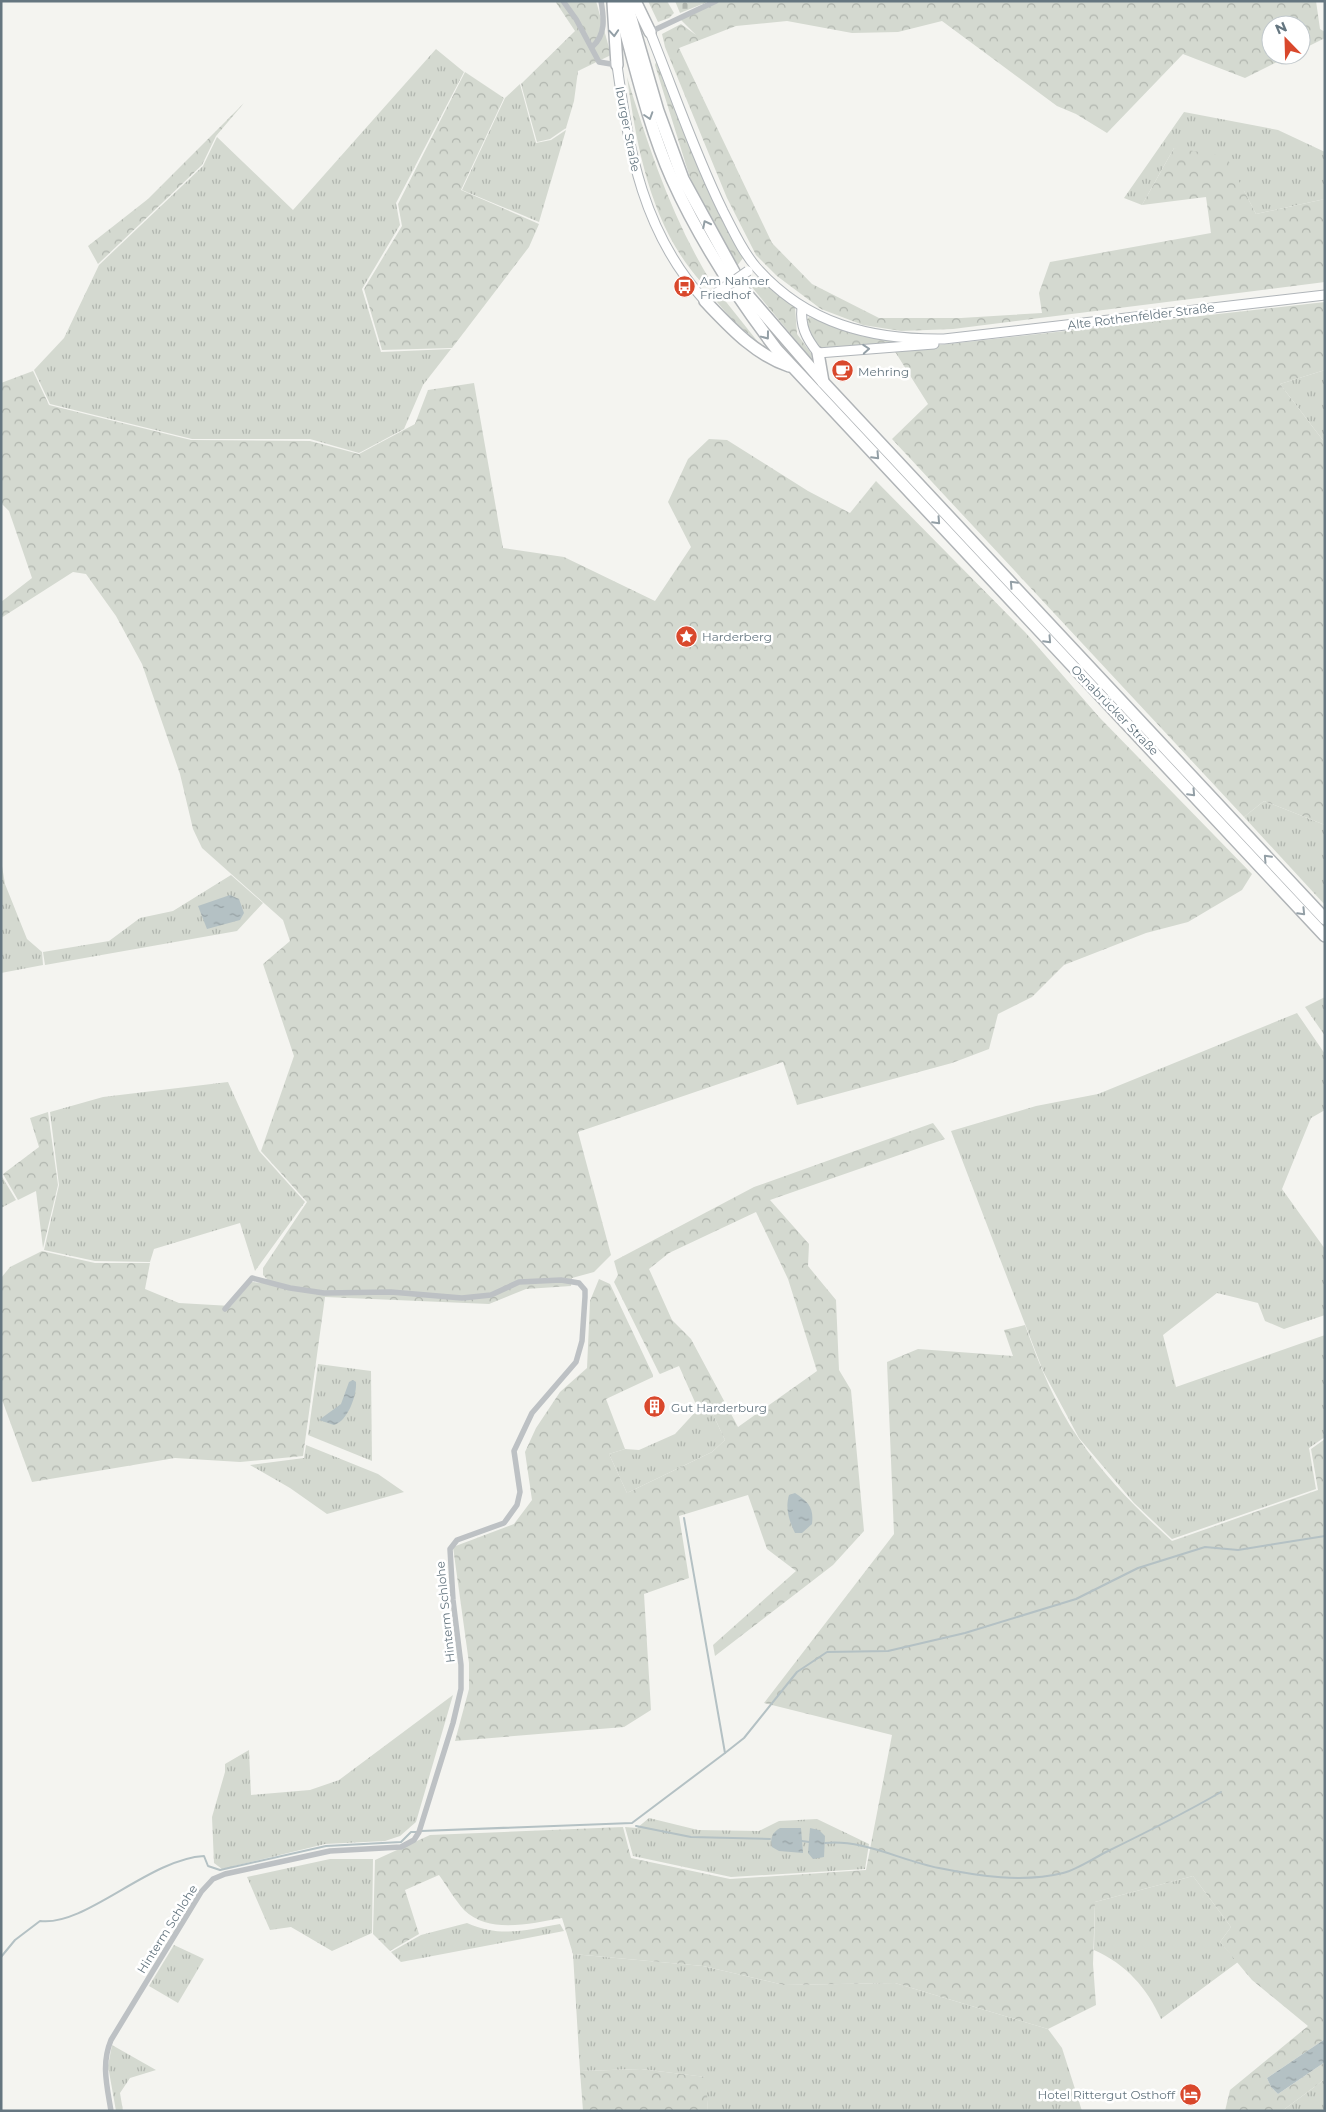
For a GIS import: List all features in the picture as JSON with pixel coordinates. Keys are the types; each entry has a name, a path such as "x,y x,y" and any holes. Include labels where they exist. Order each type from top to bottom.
{"highway":[{"path":"615,1 616,65"},
{"name":"Iburger Straße","path":"615,1 649,116 672,177 705,245 737,297 791,367 903,484"},
{"path":"626,1 658,111 683,179 745,292 823,382"},
{"path":"635,1 650,32"},
{"path":"705,301 735,333 770,360 791,367"},
{"path":"818,353 823,382"},
{"name":"Osnabrücker Straße","path":"823,382 1325,919"},
{"name":"Osnabrücker Straße","path":"903,484 1325,936"}],"street":[{"path":"563,1 576,19 599,62 616,65"},
{"path":"592,47 599,41 602,34 604,16 601,1"},
{"path":"716,1 650,32 715,194 751,269 802,307 838,325 866,334 896,338 944,339"},
{"name":"Iburger Straße","path":"616,65 634,168 652,219 677,266 705,301"},
{"path":"705,301 751,269"},
{"name":"Alte Rothenfelder Straße","path":"944,339 1325,295"},
{"path":"802,307 801,320 805,333 818,353 936,344 944,339"},
{"name":"Hinterm Schlohe","path":"111,2111 104,2067 106,2051 201,1892 213,1879 225,1874 330,1851 401,1847 414,1840 419,1832 453,1723 461,1689 461,1664 453,1600 450,1549 457,1540 504,1523 517,1505 520,1492 514,1452 532,1413 576,1362 582,1342 584,1290 579,1283 568,1280 519,1282 491,1295 462,1298 391,1292 324,1292 290,1288 252,1278 225,1309"}],"green space":[{"path":"555,1 596,1 611,55 578,71 574,101 566,128 550,139 537,142 521,84 575,31"},
{"path":"648,1 667,1 674,13 669,18 658,22"},
{"path":"675,1 710,1 680,13"},
{"path":"713,1 1316,1 1320,29 1325,32 1325,38 1311,45 1311,15 1261,15 1261,65 1271,65 1245,78 1183,54 1107,133 1076,114 1057,106 942,21 898,32 852,33 787,21 736,26 679,48 772,243 812,284 879,318 961,318 1042,313 1039,293 1050,262 1211,233 1206,197 1142,205 1174,148 1226,156 1256,214 1325,199 1325,282 953,329 901,331 863,325 821,309 777,276 756,255 727,198 665,47 662,34 681,24 696,35 679,18"},
{"path":"436,49 464,72 396,203 400,225 362,289 381,352 451,349 423,385 404,429 359,453 310,439 192,439 50,404 34,370 64,338 99,265 203,166 217,137 293,210"},
{"path":"657,60 715,203 743,258 737,266 719,238 691,181 655,65"},
{"path":"465,72 504,98 461,190 539,224 529,247 452,348 382,350 364,289 402,226 398,204"},
{"path":"627,77 644,130 673,208 711,282 701,282 684,260 658,212 642,159"},
{"path":"520,84 536,143 551,140 566,130 539,222 462,190 505,98"},
{"path":"244,103 216,136 202,165 98,264 88,246 148,199"},
{"path":"1184,112 1278,130 1325,152 1325,199 1256,214 1244,191 1174,148 1142,205 1124,198"},
{"path":"757,277 795,307 797,334 811,353 812,360 746,280"},
{"path":"723,298 758,342 734,322 717,302"},
{"path":"1325,302 1325,370 1280,384 1325,443 1325,825 1264,801 1244,817 892,439 928,404 894,350"},
{"path":"809,317 861,336 898,342 821,348 810,339 804,323"},
{"path":"1325,370 1325,443 1280,384"},
{"path":"33,371 49,405 191,440 310,441 359,454 415,424 428,390 474,383 503,548 564,557 655,601 691,547 668,502 688,459 709,439 727,440 808,491 850,513 876,481 1025,632 1099,717 1252,874 1242,890 1188,922 1146,933 1064,965 1032,997 998,1014 989,1049 952,1063 797,1105 783,1062 578,1132 611,1255 594,1272 572,1278 571,1286 526,1289 489,1304 325,1297 303,1456 240,1462 175,1458 32,1482 1,1397 1,1278 10,1267 42,1251 95,1263 150,1263 145,1289 179,1303 231,1306 251,1282 266,1283 267,1279 263,1275 263,1268 307,1202 261,1151 294,1056 263,964 290,941 283,920 202,848 193,829 180,774 142,664 116,616 86,574 73,572 1,618 1,602 32,578 9,511 1,503 1,383"},
{"path":"1264,801 1325,825 1325,905 1244,817"},
{"path":"1,860 5,884 27,939 42,952 43,965 1,973"},
{"path":"231,875 263,903 237,931 45,965 43,952 109,941 140,918 173,911"},
{"path":"1325,997 1325,1036 1305,1007"},
{"path":"1297,1013 1325,1054 1325,1110 1311,1118 1282,1189 1325,1249 1325,1315 1284,1329 1265,1321 1258,1303 1217,1293 1163,1335 1176,1387 1325,1335 1325,1437 1309,1448 1316,1489 1172,1539 1134,1503 1079,1438 1043,1371 951,1131 1036,1106 1098,1094"},
{"path":"228,1082 259,1151 305,1202 255,1271 240,1223 154,1249 150,1262 95,1261 44,1250 59,1185 50,1112 103,1097"},
{"path":"48,1112 58,1185 43,1248 36,1191 18,1200 3,1174 39,1147 30,1118"},
{"path":"933,1123 945,1139 770,1200 809,1244 808,1266 836,1300 839,1370 851,1390 864,1531 833,1565 715,1656 713,1645 796,1571 767,1549 748,1495 679,1516 689,1578 644,1594 651,1710 624,1727 455,1741 469,1689 469,1663 453,1547 514,1524 532,1500 525,1452 536,1428 560,1392 587,1368 590,1301 599,1279 610,1284 653,1375 653,1377 606,1399 625,1449 609,1454 627,1493 712,1452 725,1440 709,1406 698,1409 679,1366 659,1373 614,1282 618,1275 614,1261 754,1187","holes":["756,1212 788,1279 817,1371 738,1427 691,1339 672,1320 649,1269 669,1253"]},
{"path":"1,1175 16,1200 1,1208"},
{"path":"1025,1325 1042,1369 1070,1426 1122,1493 1172,1541 1318,1490 1311,1449 1325,1439 1325,2039 1267,2078 1271,2087 1278,2094 1325,2062 1325,2079 1282,2111 1225,2111 1230,2090 1308,2026 1252,1980 1220,1942 1231,1927 1193,1876 1095,1902 1093,1964 1096,2005 1048,2029 895,1983 784,1985 703,1966 573,1954 562,1918 524,1924 498,1925 474,1918 464,1910 439,1875 405,1890 419,1934 390,1951 373,1934 375,1860 430,1835 623,1827 631,1858 730,1879 866,1870 892,1735 764,1703 894,1534 887,1362 918,1349 1013,1356 1004,1330"},
{"path":"318,1364 371,1371 372,1461 308,1435"},
{"path":"709,1406 725,1440 712,1452 627,1493 609,1454 625,1449 639,1450 675,1434 698,1409"},
{"path":"306,1445 378,1474 404,1492 327,1514 290,1488 250,1465 304,1458"},
{"path":"453,1695 416,1822 400,1836 385,1841 325,1844 222,1869 214,1863 212,1817 225,1772 225,1764 249,1750 251,1795 310,1790 339,1780"},
{"path":"649,1818 698,1830 759,1831 779,1821 817,1819 869,1844 865,1869 731,1877 633,1856 625,1827 637,1828"},
{"path":"330,1859 373,1859 372,1933 332,1951 291,1927 270,1930 247,1877"},
{"path":"1193,1876 1231,1927 1220,1942 1238,1962 1161,2019 1149,1997 1134,1978 1116,1962 1094,1950 1095,1902"},
{"path":"467,1923 479,1928 502,1931 525,1930 560,1924 564,1931 401,1962 391,1952 421,1935"},
{"path":"174,1945 204,1959 178,2003 149,1986"},
{"path":"573,1954 703,1966 784,1985 895,1983 1048,2029 1062,2048 1082,2111 708,2111 705,2077 641,2069 580,2071"},
{"path":"112,2045 156,2070 130,2078 120,2093 123,2111 116,2111 108,2066"},
{"path":"641,2069 706,2077 708,2111 583,2111 580,2071"},
{"path":"1325,2079 1325,2111 1282,2111"}],"water":[{"path":"230,895 239,899 244,913 240,920 207,929 198,906"},
{"path":"353,1380 356,1382 356,1387 351,1407 339,1423 334,1425 319,1420 341,1404 349,1382"},
{"path":"795,1493 807,1502 812,1513 812,1524 802,1533 795,1533 788,1514 789,1495"},
{"path":"780,1828 801,1828 803,1853 779,1851 772,1847 772,1836"},
{"path":"810,1828 819,1830 825,1836 824,1857 813,1859 808,1853"},
{"path":"1325,2039 1325,2062 1278,2094 1271,2087 1267,2078"}],"waterway":[{"path":"421,1831 632,1823 725,1753 684,1518"},
{"path":"725,1753 744,1738 797,1672 827,1652 888,1651 965,1633 1076,1599 1138,1568 1205,1547 1238,1550 1325,1536"},
{"path":"825,1843 854,1844 868,1847 925,1865 969,1874 1016,1878 1048,1876 1068,1872 1221,1792"},
{"path":"636,1826 691,1837 770,1839"},
{"path":"1,1957 15,1940 40,1921 58,1920 77,1914 140,1879 183,1860 204,1856 208,1866 220,1870 326,1846 401,1842 411,1832 417,1832"},
{"path":"802,1841 809,1842"}],"place":[{"name":"Am Nahner Friedhof","path":"684,287"},
{"name":"Mehring","path":"842,371"},
{"name":"Harderberg","path":"686,636"},
{"name":"Gut Harderburg","path":"655,1407"},
{"name":"Hotel Rittergut Osthoff","path":"1191,2094"}]}
